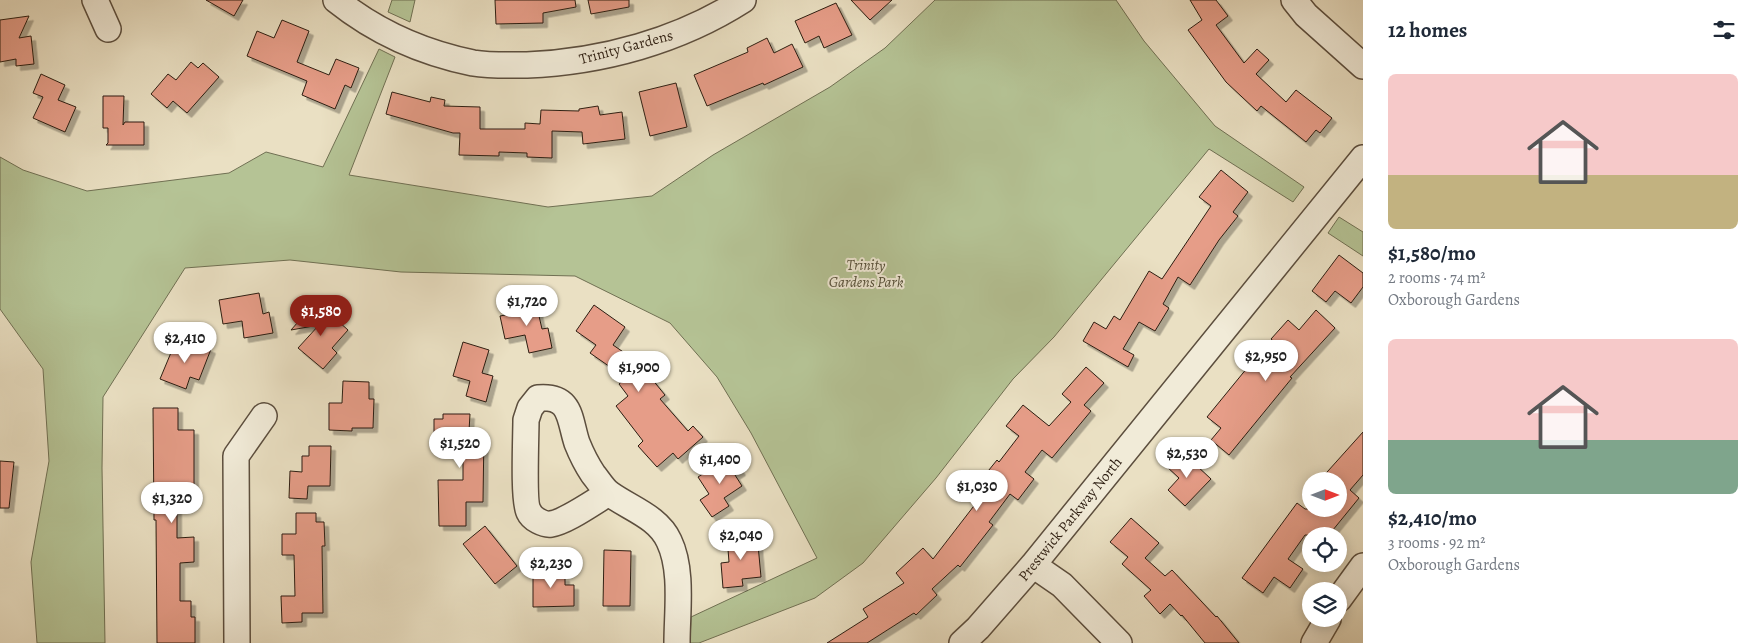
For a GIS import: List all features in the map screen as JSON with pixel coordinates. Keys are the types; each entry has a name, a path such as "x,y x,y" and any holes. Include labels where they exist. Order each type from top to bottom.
{"street":[{"path":"95,0 108,29"},
{"name":"Trinity Gardens","path":"336,0 367,22 394,37 443,55 475,63 508,66 593,58 641,46 689,29 743,0"},
{"path":"1294,0 1306,15 1363,66"},
{"name":"Prestwick Parkway North","path":"962,643 978,628 1033,564 1363,158"},
{"path":"609,493 563,520 550,524 538,521 528,512 526,498 526,420 530,408 538,398 551,397 562,403 569,414 578,445 593,473 609,493 657,524 669,539 675,556 677,575 677,643"},
{"path":"237,643 236,456 264,416"},
{"path":"1033,564 1062,586 1119,643"},
{"path":"1347,589 1363,566"},
{"path":"1314,643 1323,627"}],"green space":[{"path":"392,0 415,0 410,22 388,12"},
{"name":"Trinity Gardens Park","path":"935,0 1116,0 1144,41 1215,126 1304,187 1293,202 1209,149 1054,337 1013,379 936,478 863,563 815,598 699,643 690,643 691,617 817,558 751,433 717,377 670,323 575,276 401,272 290,260 185,268 103,397 102,468 105,643 37,643 31,562 49,461 43,369 0,309 0,157 23,170 87,191 229,173 266,152 323,167 379,49 395,57 349,175 548,207 652,196 713,155 830,87 885,48"},
{"path":"1339,217 1363,232 1363,256 1328,233"}],"building":[{"path":"206,0 243,0 234,16"},
{"path":"495,0 575,0 576,7 543,13 543,23 496,24"},
{"path":"588,0 629,0 629,7 591,14"},
{"path":"851,0 892,0 870,20"},
{"path":"1190,0 1216,0 1228,16 1216,25 1244,63 1257,49 1269,60 1256,74 1286,102 1296,90 1332,118 1320,133 1316,130 1306,142 1261,106 1257,111 1226,82 1188,30 1202,20"},
{"path":"836,3 852,35 824,48 819,36 805,43 795,21"},
{"path":"29,16 19,38 31,36 34,64 16,66 16,59 0,62 0,20"},
{"path":"282,20 309,31 297,62 329,75 336,59 359,68 351,88 345,85 335,109 302,95 307,81 247,56 257,31 274,38"},
{"path":"767,38 774,53 792,44 803,67 764,85 763,83 707,106 694,75 748,52 747,48"},
{"path":"191,62 198,68 203,63 219,77 187,113 173,101 167,108 151,94 168,74 176,80"},
{"path":"41,74 65,85 58,100 76,107 65,132 33,118 43,97 33,93"},
{"path":"676,83 687,127 650,136 639,92"},
{"path":"392,92 430,102 431,97 445,100 444,106 480,107 480,129 525,129 525,123 540,124 541,110 579,111 579,109 598,106 600,115 622,112 625,139 583,144 582,132 552,131 552,158 527,157 527,153 499,152 499,156 459,155 460,133 453,133 386,114"},
{"path":"103,96 124,96 123,125 125,122 144,122 144,145 106,145 108,143 108,128 103,128"},
{"path":"1221,170 1248,192 1233,212 1238,216 1219,240 1190,285 1178,277 1163,304 1169,308 1155,331 1139,322 1123,349 1134,355 1128,367 1083,341 1094,322 1106,329 1114,316 1120,320 1149,271 1162,279 1211,206 1199,197"},
{"path":"1339,255 1363,273 1363,287 1351,303 1335,291 1326,302 1312,291"},
{"path":"259,293 263,314 269,312 273,333 244,338 242,321 223,324 219,300"},
{"path":"536,303 542,329 548,328 552,348 529,353 525,335 505,339 500,316 511,314 510,308"},
{"path":"594,305 625,327 613,345 638,362 665,395 660,399 688,431 693,426 703,437 678,459 673,453 657,467 638,446 643,441 616,406 628,396 619,384 626,378 590,353 596,345 576,331"},
{"path":"312,306 325,318 329,313 348,330 332,348 337,353 323,369 298,348 319,325 291,330"},
{"path":"1316,310 1335,328 1290,377 1292,378 1229,455 1211,440 1221,428 1207,417 1252,362 1266,373 1285,351 1271,339 1288,320 1299,330"},
{"path":"193,342 211,349 199,380 190,377 186,389 160,379 175,343 190,349"},
{"path":"463,342 489,350 482,373 493,376 486,402 466,396 470,381 453,376"},
{"path":"1086,367 1104,383 1084,405 1091,411 1052,458 1042,450 1025,472 1034,479 1018,500 1010,494 989,522 993,525 960,567 958,565 932,589 937,595 916,615 914,613 867,643 827,643 868,617 863,609 904,583 896,573 923,548 933,559 980,498 972,491 997,460 999,462 1019,436 1006,426 1023,405 1049,426 1071,402 1062,394"},
{"path":"343,381 369,382 369,399 374,399 373,428 352,428 352,431 329,430 329,403 342,403"},
{"path":"153,408 178,408 178,430 194,430 194,500 177,500 177,538 194,537 194,562 180,563 180,601 191,601 191,617 195,617 195,643 157,643"},
{"path":"443,414 470,414 469,431 484,431 483,502 466,502 466,526 439,526 438,480 463,480 463,450 443,449 443,436 434,435 434,419 443,419"},
{"path":"1363,432 1363,475 1350,490 1359,498 1348,511 1348,472 1327,472"},
{"path":"309,446 331,446 330,486 308,486 307,499 289,498 290,471 302,472 302,456 309,456"},
{"path":"1181,451 1211,479 1185,506 1168,490 1179,478 1166,466"},
{"path":"731,456 741,471 735,475 742,486 724,498 729,506 712,517 700,500 709,494 698,477"},
{"path":"0,461 14,462 9,508 0,508"},
{"path":"1297,503 1302,507 1302,518 1343,518 1335,527 1302,527 1302,539 1288,559 1302,568 1302,570 1290,588 1274,577 1263,593 1242,578"},
{"path":"296,513 316,513 316,522 324,522 325,546 322,546 323,613 302,613 302,622 282,623 281,596 295,596 294,555 282,555 282,534 296,534"},
{"path":"1131,518 1159,543 1145,558 1165,576 1172,570 1217,616 1239,643 1205,643 1182,615 1170,604 1160,614 1144,596 1151,590 1122,564 1128,557 1110,542"},
{"path":"485,526 517,566 495,584 463,544"},
{"path":"757,534 761,577 742,579 743,586 723,588 721,563 729,562 727,537"},
{"path":"604,550 631,551 630,606 603,606"},
{"path":"559,568 559,577 565,577 565,585 574,585 574,606 533,607 533,569"}]}
